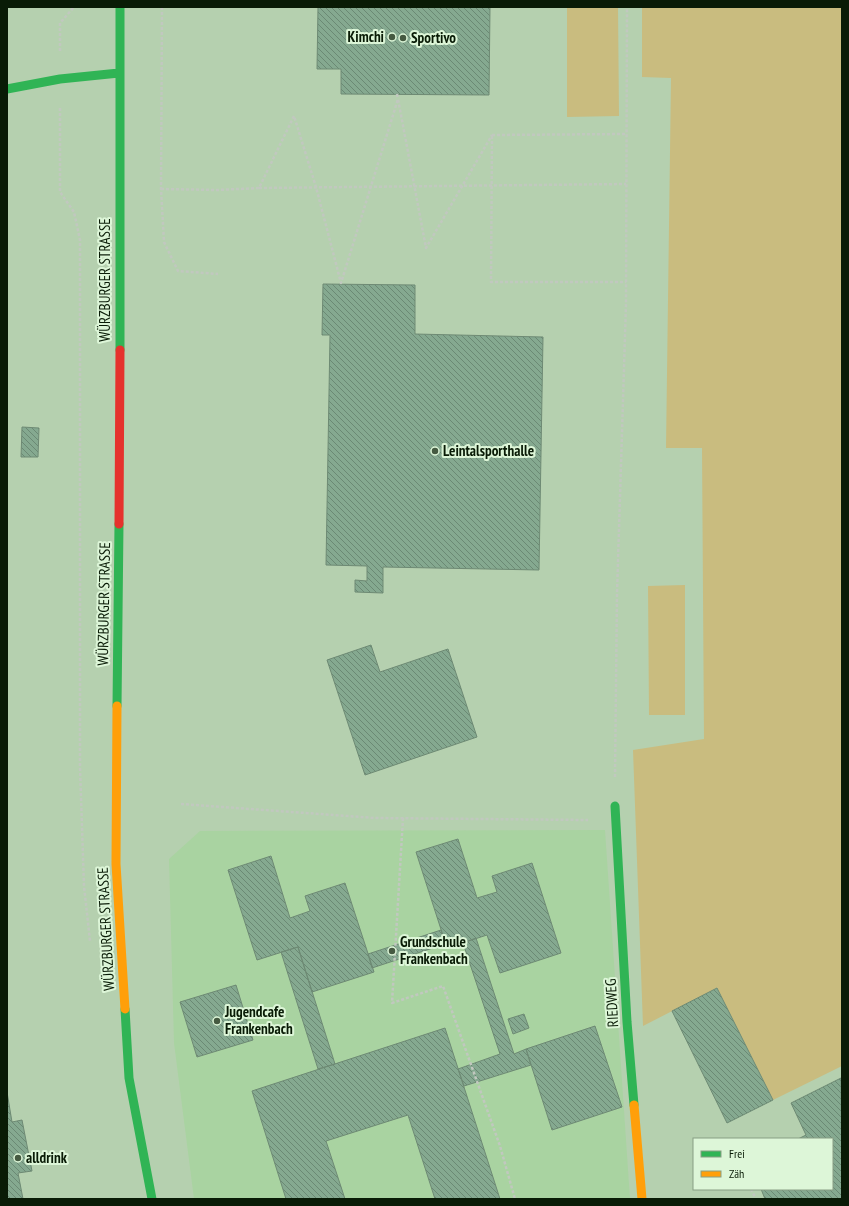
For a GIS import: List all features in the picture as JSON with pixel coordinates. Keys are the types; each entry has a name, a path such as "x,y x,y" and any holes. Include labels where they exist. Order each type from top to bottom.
{"main road":[{"name":"WÜRZBURGER STRASSE","path":"120,7 120,443 116,864 129,1078 152,1199"},
{"path":"7,89 60,79 119,73"},
{"name":"RIEDWEG","path":"615,806 627,1022 642,1199"}],"path":[{"path":"74,7 60,23 60,192 74,212 80,240 80,767 84,886 90,947"},
{"path":"162,7 161,190 164,242 178,271 218,274"},
{"path":"615,806 617,593 626,282 626,7"},
{"path":"397,94 426,248 492,135"},
{"path":"259,188 294,116 316,187 341,283 398,99"},
{"path":"492,135 627,134"},
{"path":"492,135 492,282 626,282"},
{"path":"161,190 626,184"},
{"path":"181,804 403,818 616,821"},
{"path":"403,818 392,1003 443,986 500,1146 516,1199"},
{"path":"752,1190 756,1199"}],"shaded area":[{"path":"567,7 618,7 619,116 567,117"},
{"path":"642,7 842,7 842,1066 773,1100 717,988 643,1026 633,750 704,739 702,448 666,448 671,78 642,77"},
{"path":"685,585 685,715 649,715 648,586"},
{"name":"Grundschule Frankenbach","path":"605,830 630,1199 194,1199 174,1043 169,859 200,831"}],"building":[{"name":"Sportivo","path":"318,7 490,7 489,95 341,94 341,69 317,69"},
{"name":"Leintalsporthalle","path":"323,284 415,285 415,334 543,337 539,570 383,567 383,593 355,592 355,580 367,581 367,566 326,565 330,335 322,335"},
{"path":"22,427 39,428 38,457 21,457"},
{"path":"371,645 380,672 448,649 477,737 365,775 327,660"},
{"path":"458,839 477,898 497,892 492,876 532,863 561,953 500,973 487,935 447,948 416,852"},
{"path":"271,856 290,918 310,911 305,896 345,883 374,972 312,992 298,947 257,960 228,870"},
{"path":"441,930 445,944 372,968 368,954"},
{"path":"476,938 514,1054 526,1049 531,1065 464,1086 458,1069 500,1054 463,943"},
{"path":"298,947 335,1064 318,1069 281,952"},
{"name":"Jugendcafe Frankenbach","path":"236,985 253,1040 197,1057 180,1002"},
{"path":"717,988 773,1100 727,1123 672,1011"},
{"path":"524,1014 529,1028 513,1034 508,1019"},
{"path":"595,1026 622,1107 552,1130 526,1049"},
{"path":"445,1028 500,1199 435,1199 408,1115 326,1141 345,1199 286,1199 252,1091"},
{"path":"841,1078 842,1199 765,1199 761,1190 833,1190 833,1138 800,1138 806,1135 791,1103"},
{"name":"alldrink","path":"7,1092 12,1122 22,1120 32,1171 18,1173 23,1199 7,1199"}],"traffic: fast":[{"path":"120,7 120,350"},
{"path":"7,89 60,79 119,73"},
{"path":"117,706 119,524"},
{"path":"615,806 627,1022 634,1105"},
{"path":"125,1009 129,1078 152,1199"}],"traffic: slow":[{"path":"117,706 116,864 125,1009"},
{"path":"634,1105 642,1199"}],"traffic: jam":[{"path":"119,524 120,350"}],"place":[{"name":"Kimchi","path":"392,37"},
{"name":"Sportivo","path":"403,38"},
{"name":"Leintalsporthalle","path":"435,451"},
{"name":"Grundschule Frankenbach","path":"392,951"},
{"name":"Jugendcafe Frankenbach","path":"217,1021"},
{"name":"alldrink","path":"18,1158"}]}
